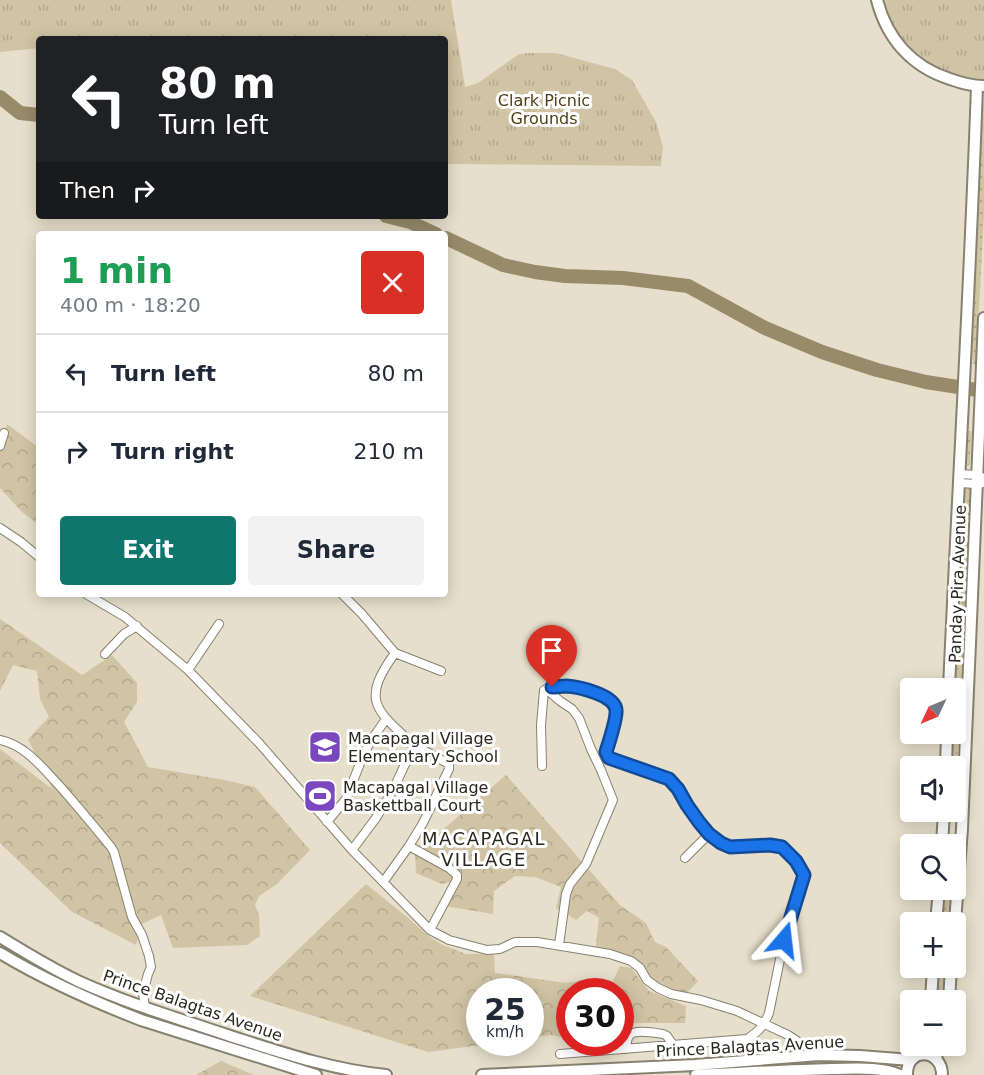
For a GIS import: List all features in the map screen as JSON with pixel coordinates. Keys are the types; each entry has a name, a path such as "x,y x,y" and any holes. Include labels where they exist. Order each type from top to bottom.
{"main road":[{"path":"877,0 888,30 916,63 938,75 958,82 981,86"},
{"name":"Panday Pira Avenue","path":"949,678 981,86"},
{"name":"Panday Pira Avenue","path":"956,912 980,480 978,430 984,318"},
{"path":"943,822 943,834"},
{"path":"943,826 962,829"},
{"name":"Prince Balagtas Avenue","path":"0,937 78,981 145,1008 311,1060 386,1075"},
{"name":"Prince Balagtas Avenue","path":"0,953 44,978 141,1020 316,1075"},
{"name":"Prince Balagtas Avenue","path":"482,1075 694,1065 819,1055 900,1054"},
{"path":"907,1075 908,1064 915,1056"},
{"path":"936,1058 942,1067 943,1074"},
{"name":"Prince Balagtas Avenue","path":"696,1075 783,1070 861,1069 900,1075"}],"street":[{"path":"0,446 4,432"},
{"path":"959,478 980,480"},
{"path":"0,528 36,554"},
{"path":"92,597 137,626 188,670 259,743 352,850 430,930 449,940 487,950 500,949 515,942 537,942 610,954 631,961 640,968 647,980 665,991 737,1011 788,1035 808,1047 814,1054 819,1055"},
{"path":"345,597 395,653 441,671"},
{"path":"188,670 219,624"},
{"path":"105,654 124,634 137,626"},
{"path":"384,881 409,846 450,766 414,745 386,719 375,701 375,692 384,668 395,653"},
{"path":"542,766 542,693 544,690 566,686 596,693 613,701 616,706 606,752 609,758 669,779 709,834 721,843 730,847 770,845 782,847 796,861 804,875 784,940 769,1014 758,1031 747,1039 634,1048"},
{"path":"546,689 572,709 579,718 613,800 586,864 570,884 566,894 559,945"},
{"path":"327,822 346,799 370,742 386,719"},
{"path":"0,740 21,749 37,762 68,794 114,852 132,917 142,935 149,956 151,967 143,993 145,1008"},
{"path":"352,850 393,790 414,745"},
{"path":"684,858 709,834"},
{"path":"409,846 449,868 457,875 430,930"},
{"path":"634,1033 663,1034 673,1045"}],"green space":[{"name":"Clark Picnic Grounds","path":"0,0 451,0 465,87 478,83 519,54 556,53 615,69 632,80 656,122 663,147 661,166 448,164 448,36 36,36 36,48 0,52"},
{"path":"881,0 984,0 984,81 962,79 938,70 914,57 896,37"},
{"path":"984,92 984,215 976,364 973,364 970,326"},
{"path":"7,424 36,446 36,523 22,512 0,488 0,450"},
{"path":"968,431 972,431 970,463 967,466 965,463"},
{"path":"965,485 971,487 961,678 953,678 962,489"},
{"path":"0,619 82,675 112,655 137,683 137,702 124,722 148,767 255,787 310,850 277,884 259,896 255,905 259,915 260,936 247,945 173,948 161,915 142,924 136,945 72,912 0,843 0,749 52,789 28,739 49,717 40,699 37,671 13,665 0,691"},
{"path":"949,744 958,744 957,756 949,756"},
{"path":"506,775 620,905 646,923 655,942 666,947 698,981 683,997 655,986 636,968 595,953 599,918 587,911 576,920 556,908 561,887 535,877 515,876 494,891 493,914 445,906 457,880 442,884 416,873 415,854"},
{"name":"Macapagal Village Baskettball Court","path":"314,778 338,803 326,814 302,790"},
{"path":"366,884 431,938 443,945 466,954 494,954 495,973 530,978 466,978 466,1047 428,1052 250,996"},
{"path":"942,900 949,900 949,912 941,912"},
{"path":"620,966 631,968 649,991 686,1006 685,1023 634,1023 634,978 614,978"},
{"path":"937,978 945,978 944,990 936,990"},
{"path":"544,980 556,982 556,1036 544,1036"},
{"path":"221,1061 254,1075 196,1075"}],"waterway":[{"path":"0,97 20,113 36,115"},
{"path":"398,219 430,231"},
{"path":"448,239 503,265 535,272 565,276 623,278 688,286 765,328 822,352 877,370 926,382 984,391"}],"place":[{"name":"Macapagal Village Elementary School","path":"325,747"},
{"name":"Macapagal Village Baskettball Court","path":"320,796"}],"district":[{"name":"MACAPAGAL VILLAGE","path":"484,849"}],"route":[{"path":"552,687 577,687 613,701 616,714 606,752 609,758 669,779 699,822 715,839 730,847 770,845 782,847 796,861 804,875 784,940"}]}
